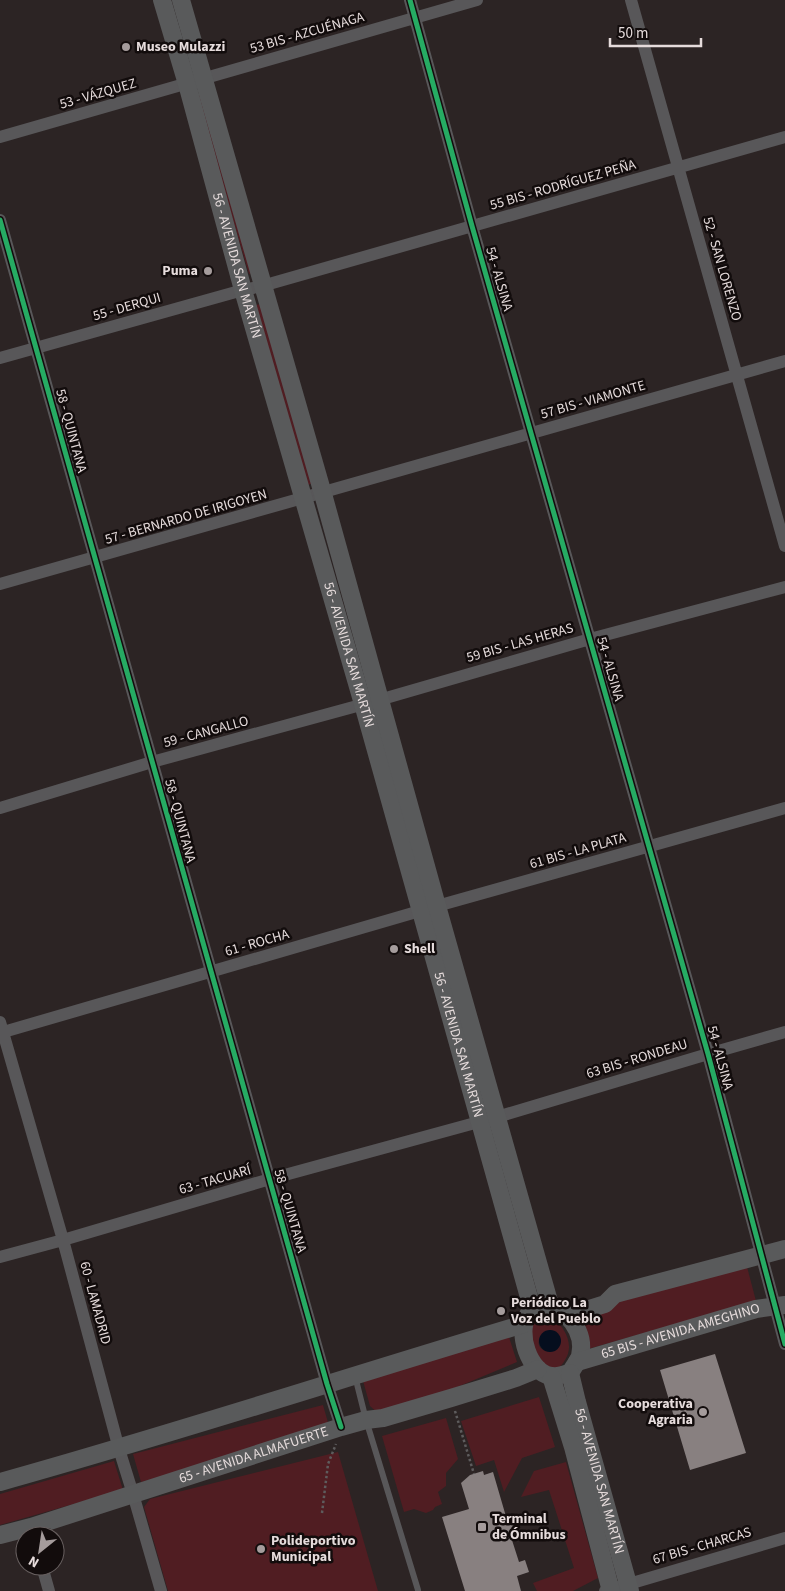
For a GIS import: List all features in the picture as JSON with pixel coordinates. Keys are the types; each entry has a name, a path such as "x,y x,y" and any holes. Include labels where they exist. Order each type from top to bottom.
{"main road":[{"name":"56 - AVENIDA SAN MARTÍN","path":"162,0 304,499 371,702"},
{"name":"56 - AVENIDA SAN MARTÍN","path":"181,0 323,494 371,702 428,909 480,1122 532,1308 536,1313"},
{"name":"56 - AVENIDA SAN MARTÍN","path":"428,909 497,1117 536,1313"},
{"path":"572,1320 589,1309 605,1304 615,1294 785,1248"},
{"name":"65 BIS - AVENIDA AMEGHINO","path":"573,1367 756,1309 780,1306"},
{"path":"0,1482 119,1449 355,1375 536,1313 562,1311 572,1320 578,1332 580,1356 573,1367 560,1376 544,1373 531,1360 524,1338 536,1313"},
{"name":"56 - AVENIDA SAN MARTÍN","path":"573,1367 577,1402 630,1588"},
{"name":"56 - AVENIDA SAN MARTÍN","path":"544,1373 573,1447 609,1590"},
{"name":"65 - AVENIDA ALMAFUERTE","path":"46,1526 134,1494 337,1428 366,1420 383,1418 516,1378 544,1373"},
{"name":"65 - AVENIDA ALMAFUERTE","path":"0,1535 15,1533"}],"street":[{"name":"54 - ALSINA","path":"410,0 472,226 708,1054 761,1254 780,1306 785,1344"},
{"name":"53 BIS - AZCUÉNAGA","path":"204,79 477,0"},
{"name":"52 - SAN LORENZO","path":"631,0 785,546"},
{"name":"53 - VÁZQUEZ","path":"0,137 204,79"},
{"name":"55 BIS - RODRÍGUEZ PEÑA","path":"262,286 785,137"},
{"name":"58 - QUINTANA","path":"0,220 270,1180 337,1428"},
{"name":"55 - DERQUI","path":"0,358 262,286"},
{"name":"57 BIS - VIAMONTE","path":"323,494 785,361"},
{"name":"57 - BERNARDO DE IRIGOYEN","path":"0,584 323,494"},
{"name":"59 BIS - LAS HERAS","path":"371,702 590,639 785,587"},
{"name":"59 - CANGALLO","path":"0,808 152,762 371,702"},
{"name":"61 BIS - LA PLATA","path":"428,909 785,808"},
{"name":"61 - ROCHA","path":"1,1029 210,972 428,909"},
{"name":"60 - LAMADRID","path":"1,1029 63,1240 119,1449 134,1494 161,1591"},
{"name":"63 BIS - RONDEAU","path":"497,1117 785,1032"},
{"name":"63 - TACUARÍ","path":"0,1256 63,1240 497,1117"},
{"name":"67 BIS - CHARCAS","path":"609,1590 630,1588 785,1538"},
{"path":"45,1576 49,1591"}],"lane":[{"path":"355,1375 366,1420 418,1590"}],"path":[{"path":"451,1398 474,1474"},
{"path":"322,1513 328,1464 338,1439 337,1428"}],"shaded area":[{"path":"201,93 253,273 249,274 196,94"},
{"path":"260,304 313,483 308,485 256,305"},
{"path":"746,1263 756,1301 588,1349 574,1324 593,1318 621,1298"},
{"path":"543,1312 549,1315 561,1326 568,1339 568,1353 561,1366 555,1369 541,1363 537,1357 530,1332 536,1314","holes":["550,1330 557,1332 558,1349 546,1351 540,1348 539,1341 542,1334"]},
{"path":"508,1334 517,1362 383,1418 370,1406 362,1377"},
{"path":"539,1397 555,1447 522,1458 504,1492 494,1460 476,1466 461,1421"},
{"path":"323,1405 331,1433 141,1482 133,1454"},
{"path":"446,1418 458,1459 446,1473 446,1486 438,1492 442,1504 426,1513 414,1509 404,1512 382,1436"},
{"name":"Polideportivo Municipal","path":"338,1452 378,1591 168,1591 144,1507 150,1499"},
{"path":"114,1461 123,1490 0,1525 0,1494"},
{"path":"566,1462 598,1578 573,1591 537,1591 533,1583 574,1568 549,1490 521,1497 534,1471"}],"water":[{"path":"550,1330 558,1333 561,1341 558,1349 550,1352 542,1349 539,1341 542,1333"}],"building":[{"name":"Cooperativa Agraria","path":"715,1354 746,1453 690,1470 660,1370"},
{"name":"Terminal de Ómnibus","path":"483,1471 484,1475 493,1472 507,1520 516,1517 521,1535 511,1537 519,1562 525,1560 529,1572 517,1576 521,1591 465,1591 442,1517 469,1509 461,1483 470,1475"}],"cycle path":[{"path":"410,0 472,226 708,1054 785,1344"},
{"path":"0,220 327,1384 341,1427"}],"place":[{"name":"Museo Mulazzi","path":"126,47"},
{"name":"Puma","path":"208,271"},
{"name":"Shell","path":"394,949"},
{"name":"Periódico La Voz del Pueblo","path":"501,1311"},
{"name":"Cooperativa Agraria","path":"703,1412"},
{"name":"Terminal de Ómnibus","path":"482,1527"},
{"name":"Polideportivo Municipal","path":"261,1549"}]}
